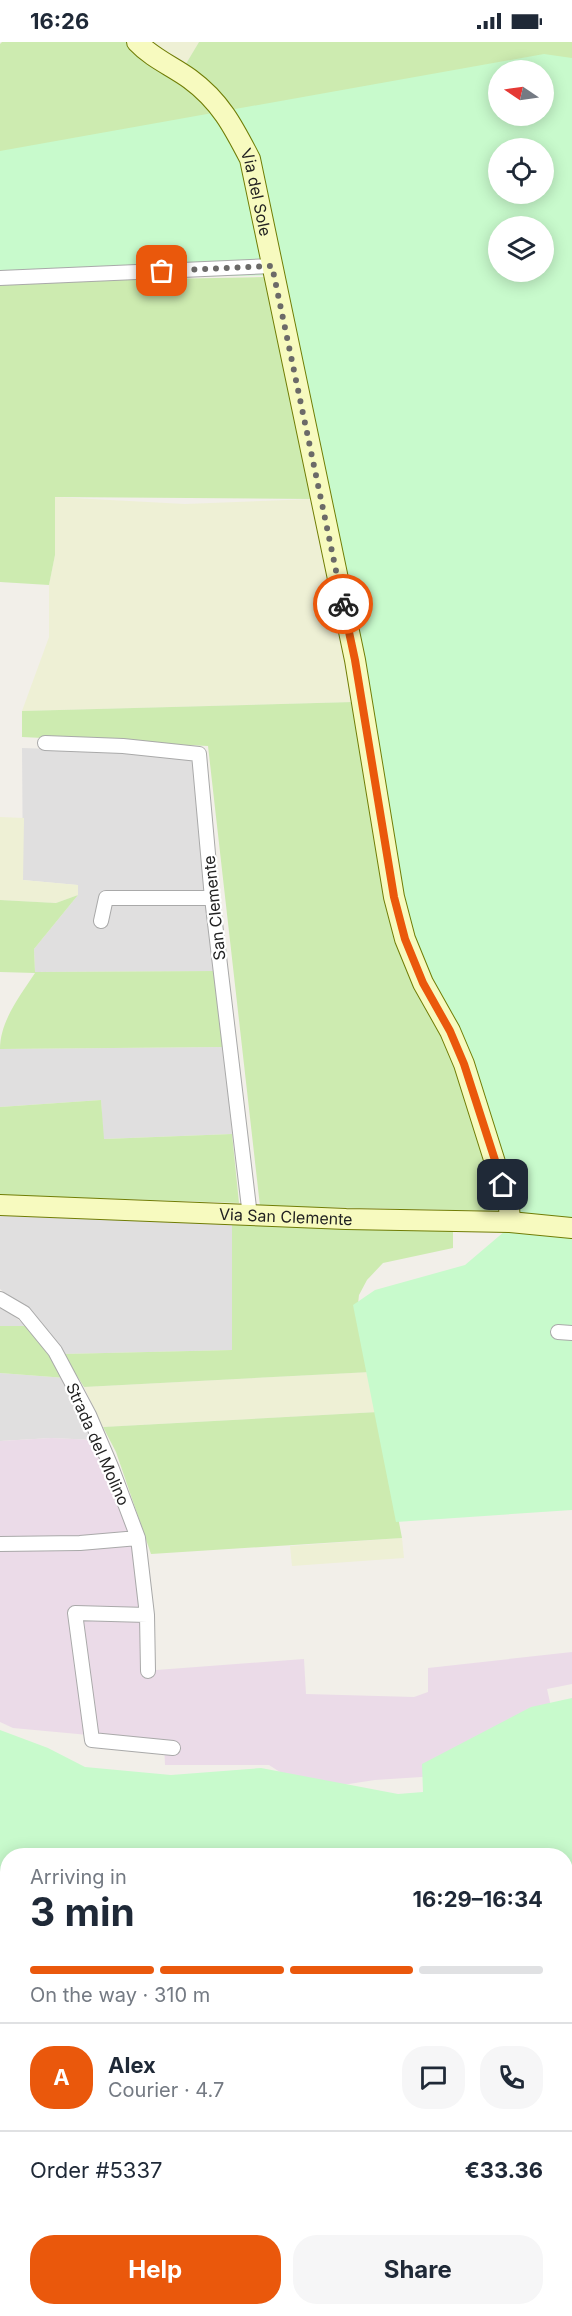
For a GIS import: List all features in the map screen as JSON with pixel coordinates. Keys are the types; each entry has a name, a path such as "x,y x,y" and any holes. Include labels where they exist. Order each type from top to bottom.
{"street":[{"name":"Via del Sole","path":"137,42 146,52 189,78 214,99 250,159 355,660 394,897 405,939 423,983 450,1031 464,1064 509,1207 510,1222"},
{"path":"0,278 272,266"},
{"name":"San Clemente","path":"45,743 123,746 199,754 212,898 250,1216"},
{"path":"101,921 106,898 212,898"},
{"name":"Via San Clemente","path":"0,1205 250,1216 510,1222 572,1228"},
{"name":"Strada del Molino","path":"0,1299 24,1314 55,1351 89,1415 138,1538 147,1615 148,1671"},
{"path":"0,1544 80,1543 138,1538"},
{"path":"147,1615 75,1613 92,1740 173,1748"}],"shaded area":[{"path":"22,748 115,751 192,758 214,971 35,972 34,949 78,895 77,885 23,880"},
{"path":"224,1047 232,1134 103,1139 101,1100 0,1107 0,1049"},
{"path":"0,1211 232,1220 232,1350 63,1354 35,1317 0,1289"},
{"path":"0,1305 26,1326 0,1326"},
{"path":"0,1373 66,1378 96,1440 51,1438 0,1441"},
{"path":"51,1438 96,1440 131,1532 142,1610 143,1671 304,1659 306,1694 414,1697 428,1692 428,1668 572,1652 572,1684 547,1689 552,1711 437,1776 375,1780 329,1787 294,1781 269,1765 165,1765 164,1742 13,1728 0,1722 0,1441"}],"green space":[{"path":"2,42 129,42 175,77 222,121 0,266 0,44"},
{"path":"140,42 199,42 184,67"},
{"path":"199,42 572,42 572,232 554,228 554,216 488,216 488,224 257,168 184,67"},
{"path":"544,54 572,58 572,1510 396,1522 353,1305 375,1290 465,1265 519,1219 412,944 359,634 324,482 304,368 284,275 0,280 0,151 488,64 488,126 554,126 554,60 510,60"},
{"path":"264,277 271,282 314,499 55,497 55,555 49,585 0,582 0,282"},
{"path":"54,497 185,504 314,499 353,702 22,711 49,637 49,585 55,555"},
{"path":"353,702 382,844 451,1046 501,1211 260,1206 208,746 22,737 22,711"},
{"path":"0,817 24,818 23,880 78,885 78,895 56,903 0,900"},
{"path":"78,895 34,949 35,972 214,971 224,1047 0,1049 7,1019 35,973 0,972 0,900 56,903"},
{"path":"101,1100 104,1139 232,1134 239,1203 0,1195 0,1107"},
{"path":"232,1220 453,1228 453,1248 383,1263 367,1280 359,1295 358,1304 371,1372 84,1387 63,1354 232,1350"},
{"path":"0,1326 26,1326 44,1344 66,1378 0,1373"},
{"path":"371,1372 378,1412 103,1427 84,1387"},
{"path":"378,1412 402,1538 151,1554 116,1452 103,1427"},
{"path":"402,1538 404,1558 292,1566 290,1546"},
{"path":"572,1698 572,1848 0,1848 0,1730 48,1748 85,1767 171,1775 261,1768 398,1794 423,1792 422,1764 531,1707"}],"way so far":[{"path":"162,271 272,266 343,604"}],"route":[{"path":"343,604 355,660 394,897 405,939 423,983 450,1031 464,1064 503,1185"}]}
